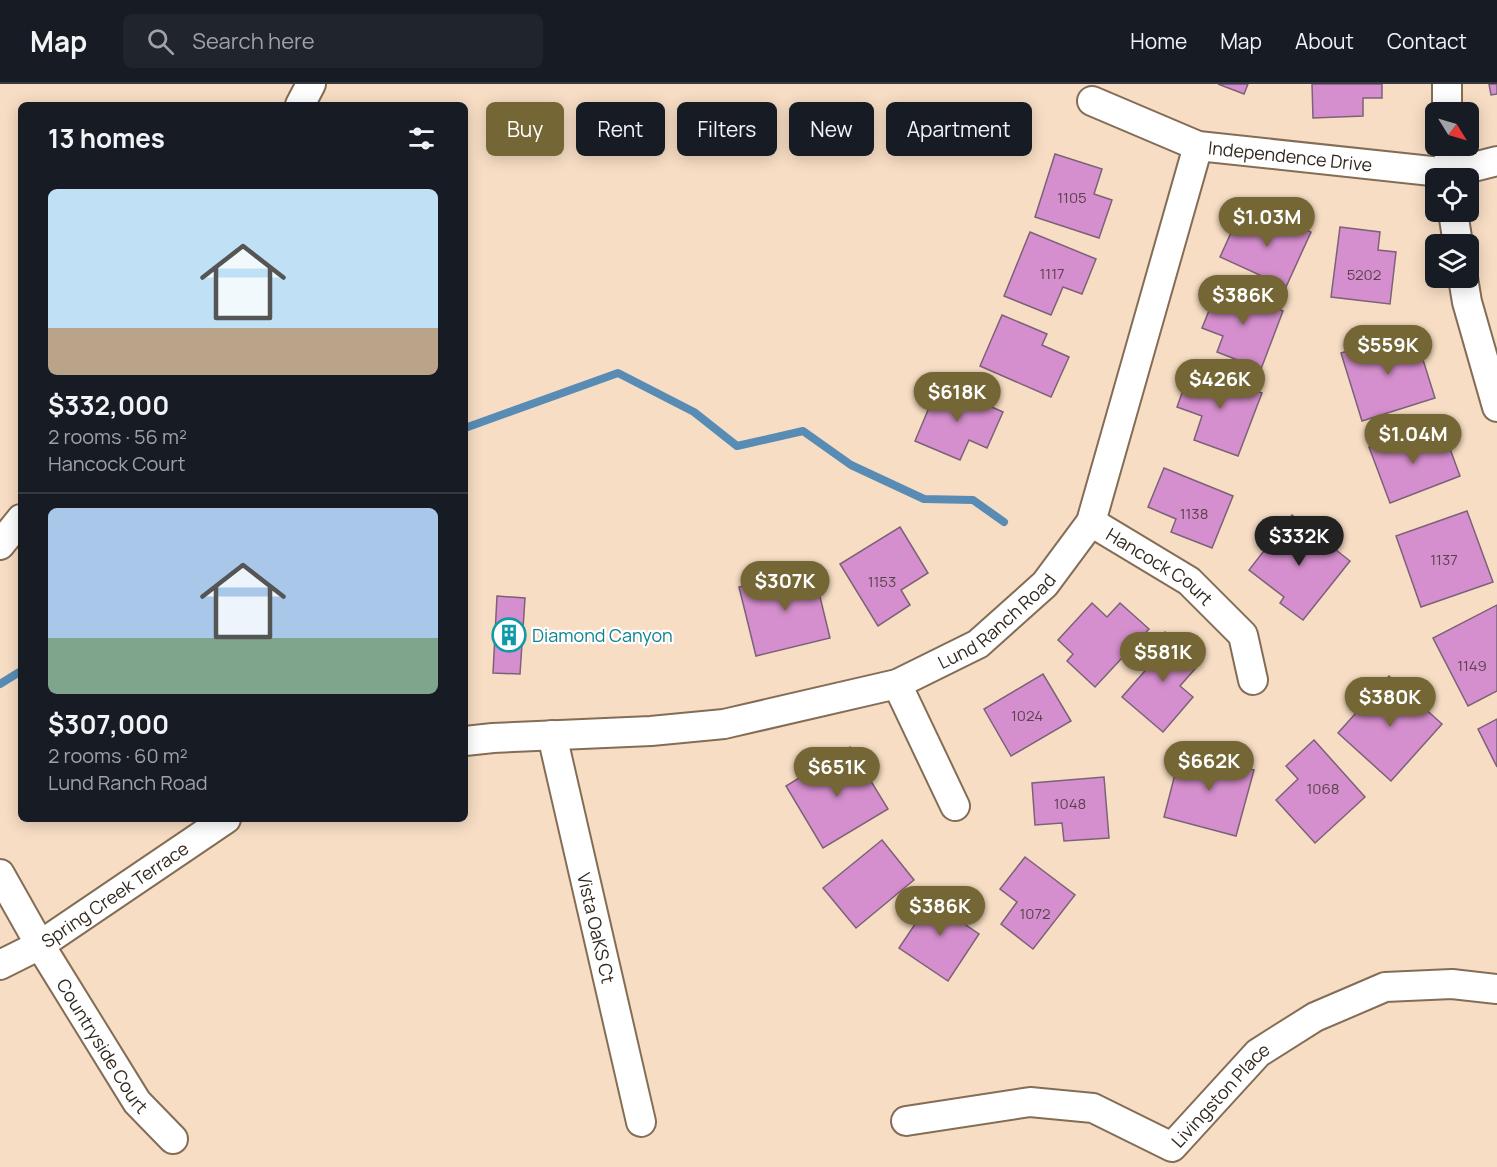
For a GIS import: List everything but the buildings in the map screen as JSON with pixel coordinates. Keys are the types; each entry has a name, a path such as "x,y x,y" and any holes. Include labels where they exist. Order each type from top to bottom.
{"street":[{"path":"302,102 311,84"},
{"path":"1447,102 1448,84"},
{"name":"Independence Drive","path":"1092,101 1198,146 1450,166 1497,161"},
{"name":"Lund Ranch Road","path":"468,741 651,731 724,724 897,684 978,644 1045,584 1091,522 1198,146"},
{"path":"1465,288 1497,407"},
{"name":"Hancock Court","path":"1091,522 1189,581 1243,635 1253,680"},
{"path":"0,545 18,523"},
{"path":"897,684 955,806"},
{"name":"Vista OaKS Ct","path":"552,735 641,1122"},
{"name":"Spring Creek Terrace","path":"0,965 40,945 222,822"},
{"name":"Countryside Court","path":"0,874 40,945 137,1102 173,1139"},
{"name":"Livingston Place","path":"906,1121 1030,1101 1093,1108 1178,1157 1258,1053 1315,1017 1385,987 1452,984 1497,989"}],"waterway":[{"path":"468,427 618,373 694,412 737,446 803,431 851,465 924,499 973,500 1004,522"},
{"path":"0,684 18,673"}],"place":[{"name":"Diamond Canyon","path":"509,635"}]}
